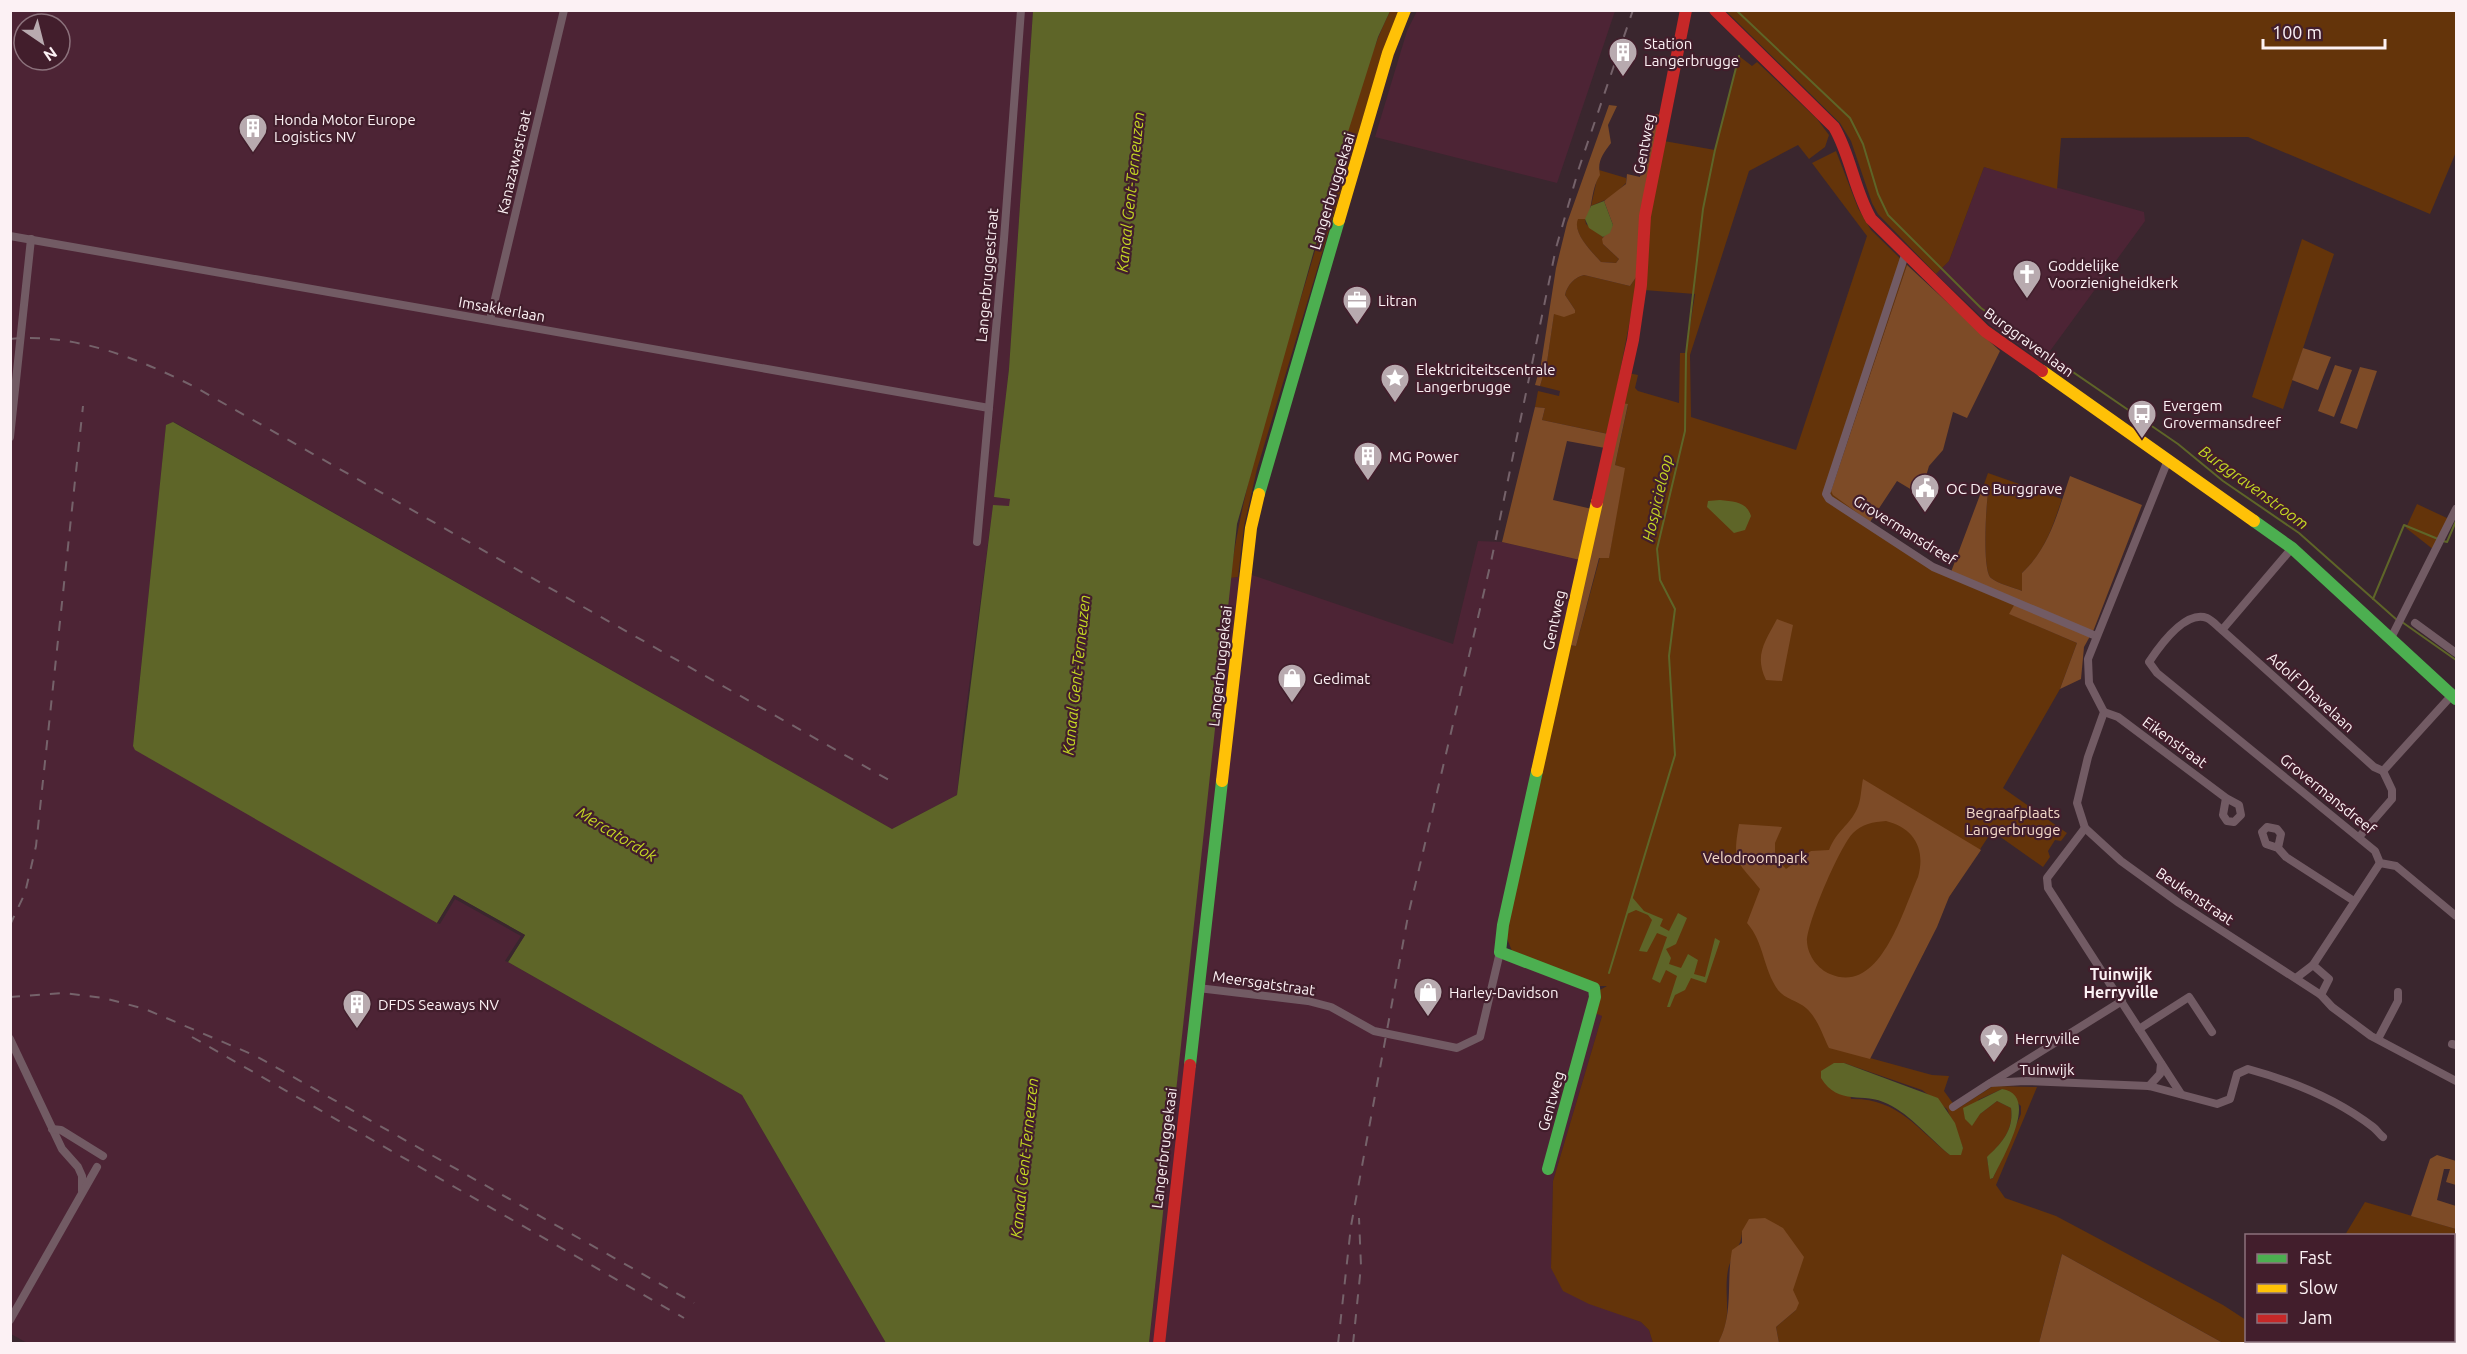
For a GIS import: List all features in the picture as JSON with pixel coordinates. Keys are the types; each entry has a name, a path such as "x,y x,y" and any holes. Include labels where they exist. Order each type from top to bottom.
{"main road":[{"name":"Langerbruggekaai","path":"1159,1344 1251,528 1264,470 1372,108 1405,10"},
{"name":"Gentweg","path":"1548,1169 1595,997 1594,988 1500,952 1538,762 1633,340 1640,296 1645,216 1686,10"},
{"name":"Burggravenlaan","path":"1715,10 1834,127 1844,144 1864,207 1871,219 1905,255 1996,340 2292,548 2454,697"}],"street":[{"name":"Kanazawastraat","path":"490,320 564,10"},
{"name":"Langerbruggestraat","path":"977,542 1021,10"},
{"name":"Imsakkerlaan","path":"10,236 989,408"},
{"path":"10,437 31,239"},
{"name":"Grovermansdreef","path":"1905,255 1826,494 1829,499 1930,565 1965,582 2096,636"},
{"path":"2168,460 2088,659 2087,674 2093,693 2104,712 2088,757 2077,803 2085,828 2047,878 2048,888 2181,1094"},
{"path":"2391,638 2456,509"},
{"path":"2222,630 2292,548"},
{"name":"Adolf Dhavelaan","path":"2168,640 2186,621 2195,616 2207,618 2374,767 2383,771"},
{"path":"2415,623 2457,653"},
{"name":"Grovermansdreef","path":"2168,640 2149,662 2151,666 2375,850 2380,863 2396,866 2457,916"},
{"path":"2359,837 2392,799 2391,790 2383,771 2454,697"},
{"name":"Eikenstraat","path":"2104,712 2118,717 2226,798"},
{"name":"Beukenstraat","path":"2085,828 2121,861 2179,903 2321,995 2332,1007 2378,1039 2457,1081"},
{"path":"2278,848 2286,856 2354,901"},
{"path":"2296,978 2313,965 2380,863"},
{"name":"Meersgatstraat","path":"1198,988 1308,1001 1331,1007 1374,1031 1457,1048 1480,1037 1500,952"},
{"path":"2313,965 2329,979 2321,995"},
{"path":"2378,1039 2398,1001 2398,992"},
{"path":"2139,1029 2189,997 2212,1032"},
{"path":"1953,1107 2121,1001"},
{"path":"10,1039 62,1149 82,1176 82,1193"},
{"path":"2149,1086 2160,1074 2161,1064"},
{"name":"Tuinwijk","path":"1990,1083 2037,1081 2149,1086 2217,1104 2230,1099 2237,1074 2248,1069 2289,1080 2321,1096 2375,1128 2383,1137"},
{"path":"52,1129 61,1130 103,1156"},
{"path":"10,1320 97,1167"}],"shaded area":[{"path":"11,11 1033,11 1009,369 994,497 1011,499 1009,506 993,506 963,732 957,795 892,829 174,422 166,426 133,746 454,895 525,935 508,962 742,1095 886,1343 29,1344 11,1334"},
{"path":"1417,11 1615,11 1557,183 1375,137 1407,31"},
{"path":"1984,167 2144,212 2145,221 2042,362 1990,325 1936,274 1949,261"},
{"path":"1478,541 1502,542 1580,560 1504,956 1588,988 1602,1016 1553,1181 1551,1268 1620,1314 1641,1322 1649,1330 1653,1343 1149,1344 1230,578 1252,575 1453,644"}],"green space":[{"path":"1390,11 1399,11 1383,51 1257,469 1244,526 1238,577 1230,578 1256,451 1358,96"},
{"path":"1726,11 2456,11 2456,152 2430,214 2248,137 2061,138 2057,189 1984,167 1949,261 1936,274 1878,214 1872,203 1851,141 1840,123"},
{"path":"1739,56 1752,66 1757,62 1817,119 1829,135 1825,147 1809,159 1798,145 1749,171 1690,355 1691,417 1796,450 1867,236 1812,163 1836,151 1858,208 1871,230 1907,265 1831,491 1870,522 1934,564 2017,599 2010,614 2077,643 2060,689 2003,788 2067,833 2061,841 2055,840 2048,851 2050,857 2043,867 1992,831 1949,897 1870,1058 1932,1075 1949,1076 1944,1091 1957,1109 1993,1086 2037,1087 1996,1185 2005,1198 2056,1216 2223,1305 2245,1319 2245,1342 2455,1342 2455,1234 2346,1234 2365,1202 2456,1229 2456,1343 2223,1343 2062,1254 2039,1343 1779,1343 1776,1327 1796,1310 1742,1231 1740,1242 1728,1270 1726,1324 1718,1343 1653,1343 1649,1330 1641,1322 1589,1304 1563,1291 1551,1268 1553,1181 1602,1016 1595,1013 1598,991 1607,986 1596,986 1512,951 1506,936 1569,645 1576,646 1600,557 1609,557 1624,468 1615,465 1628,405 1621,403 1628,373 1638,375 1635,388 1638,391 1679,403 1680,353 1686,353 1695,294 1644,290 1650,216 1664,141 1715,150","holes":["1844,1063 1922,1090 1947,1109 1963,1148 1950,1155 1894,1109 1867,1100 1851,1099","2002,1089 2021,1106 2021,1114 1991,1179 1987,1158 2009,1130 2011,1108 1997,1101 1980,1114 1978,1100"]},
{"path":"1609,105 1617,106 1608,125 1611,143 1600,162 1600,175 1594,190 1588,219 1578,219 1578,230 1584,242 1601,262 1616,263 1619,259 1603,244 1602,239 1613,225 1604,201 1626,184 1627,174 1640,177 1650,123 1655,114 1660,115 1639,273 1630,286 1584,275 1572,282 1565,295 1575,313 1564,317 1554,314 1547,362 1540,386 1535,385 1541,364 1556,268 1567,223"},
{"path":"1599,170 1626,178 1626,183 1612,197 1591,206"},
{"path":"1577,219 1585,219 1586,224 1603,237 1603,244 1619,259 1616,263 1601,262 1593,253 1580,237"},
{"path":"2302,239 2334,254 2283,409 2252,397"},
{"path":"1907,265 2000,351 1967,418 1953,412 1943,450 1929,466 1924,483 1912,490 1897,481 1870,522 1833,495 1831,491"},
{"path":"1639,273 1608,434 1542,420 1545,408 1535,407 1538,391 1559,396 1560,391 1540,386 1547,362 1554,313 1575,310 1565,295 1566,291 1572,282 1584,275 1630,286"},
{"path":"2303,348 2331,357 2318,390 2292,380"},
{"path":"2335,365 2352,370 2334,417 2318,411"},
{"path":"2360,367 2377,371 2357,429 2340,423"},
{"path":"1621,403 1628,404 1615,465 1625,468 1609,558 1599,558 1576,646 1569,645"},
{"path":"1535,407 1545,408 1542,420 1608,434 1605,448 1567,441 1553,500 1592,509 1580,560 1502,542"},
{"path":"1988,473 2062,499 2042,548 2022,573 2022,591 1994,580 1988,573 1985,538 1988,493 1983,487"},
{"path":"2070,476 2142,505 2094,629 2084,647 2081,679 2060,689 2077,643 2009,614 2017,600 1951,572 1983,487 1988,493 1985,538 1988,573 1994,580 2022,591 2022,573 2040,552 2046,540"},
{"path":"2417,504 2449,519 2434,550 2406,528"},
{"path":"1777,619 1793,625 1782,681 1766,680 1761,663 1762,649"},
{"name":"Velodroompark","path":"1863,779 1981,850 1949,897 1937,927 1870,1059 1829,1048 1810,1012 1778,990 1753,930 1747,923 1760,889 1738,861 1736,847 1739,824 1782,827 1775,843 1775,857 1786,869 1811,851 1829,850 1857,809","holes":["1886,821 1896,824 1911,834 1919,849 1920,857 1918,877 1897,928 1876,962 1863,973 1848,978 1830,974 1814,961 1807,942 1812,920 1825,886 1840,853 1856,830 1877,822"]},
{"path":"2437,1155 2456,1161 2456,1185 2446,1182 2450,1169 2444,1169 2437,1200 2456,1206 2456,1229 2411,1216 2430,1159"},
{"path":"1765,1218 1783,1228 1804,1257 1793,1290 1799,1303 1796,1310 1776,1327 1779,1343 1718,1343 1728,1310 1732,1250 1742,1243 1742,1231 1749,1219"},
{"path":"2062,1254 2223,1343 2039,1343"}],"water":[{"path":"1033,11 1390,11 1378,37 1342,151 1237,524 1149,1343 886,1343 742,1095 508,962 525,935 454,895 437,923 135,750 133,746 166,425 173,422 892,829 957,795 993,505 1009,506 1010,499 994,497 1009,369"},
{"path":"1604,201 1613,225 1610,233 1603,237 1589,228 1585,219 1591,206"},
{"path":"1708,501 1739,503 1746,507 1751,516 1745,530 1734,533 1707,507"},
{"path":"1632,897 1644,911 1663,919 1660,926 1669,931 1678,913 1687,918 1676,944 1666,949 1671,958 1669,964 1681,968 1688,954 1698,960 1694,974 1705,977 1715,938 1720,941 1706,983 1691,978 1685,990 1675,995 1670,1007 1667,1007 1677,976 1666,970 1660,983 1652,979 1667,937 1657,933 1647,952 1639,951 1652,920 1648,915 1636,910 1627,914"},
{"path":"1834,1063 1844,1063 1938,1098 1955,1123 1963,1148 1961,1155 1950,1155 1912,1121 1888,1104 1879,1100 1844,1096 1828,1087 1821,1078 1821,1071"},
{"path":"2002,1089 2013,1094 2018,1103 2019,1115 2010,1143 1993,1178 1990,1179 1987,1157 2006,1136 2011,1123 2011,1108 1997,1101 1980,1114 1972,1126 1965,1119 1963,1108"}],"pier":[{"path":"454,895 525,935 508,962 505,961 521,936 455,899 440,924 437,923"}],"waterway":[{"name":"Burggravenstroom","path":"1736,10 1850,118 1863,144 1878,194 1888,215 1981,308 1992,316"},
{"name":"Hospicieloop","path":"1609,973 1675,755 1669,656 1675,609 1660,580 1657,549 1685,431 1686,354 1703,209 1715,150 1739,56"},
{"name":"Burggravenstroom","path":"2029,342 2178,444 2223,481 2299,533 2397,620"},
{"path":"2443,541 2447,542 2456,521"},
{"path":"2373,599 2404,525 2438,539"},
{"name":"Burggravenstroom","path":"2402,622 2456,660"}],"railway":[{"path":"1338,1344 1351,1226 1408,916 1491,562 1556,248 1579,168 1633,10"},
{"path":"10,339 34,338 82,344 128,357 193,386 896,784"},
{"path":"10,925 25,893 36,846 83,406"},
{"path":"10,997 63,993 104,998 145,1009 256,1056 694,1303"},
{"path":"192,1037 684,1318"},
{"path":"1353,1344 1361,1266 1359,1218"}],"traffic: fast":[{"path":"1259,494 1339,220"},
{"path":"2254,521 2292,548 2456,699"},
{"path":"1537,771 1503,925 1500,952 1594,988 1595,997 1548,1169"},
{"path":"1190,1065 1222,781"}],"traffic: slow":[{"path":"1339,220 1388,53 1405,10"},
{"path":"2042,371 2254,521"},
{"path":"1222,781 1251,528 1259,494"},
{"path":"1537,771 1597,502"}],"traffic: jam":[{"path":"1597,502 1633,340 1641,285 1645,216 1686,10"},
{"path":"1715,10 1834,127 1871,219 1985,331 2042,371"},
{"path":"1159,1344 1190,1065"}],"place":[{"name":"Station Langerbrugge","path":"1623,78"},
{"name":"Honda Motor Europe Logistics NV","path":"253,154"},
{"name":"Goddelijke Voorzienigheidkerk","path":"2027,300"},
{"name":"Litran","path":"1357,326"},
{"name":"Elektriciteitscentrale Langerbrugge","path":"1395,404"},
{"name":"Evergem Grovermansdreef","path":"2142,440"},
{"name":"MG Power","path":"1368,482"},
{"name":"OC De Burggrave","path":"1925,514"},
{"name":"Gedimat","path":"1292,704"},
{"name":"Harley-Davidson","path":"1428,1018"},
{"name":"DFDS Seaways NV","path":"357,1030"},
{"name":"Herryville","path":"1994,1064"}],"district":[{"name":"Tuinwijk Herryville","path":"2121,983"}],"water label":[{"name":"Kanaal Gent-Terneuzen","path":"1130,192"},
{"name":"Kanaal Gent-Terneuzen","path":"1076,675"},
{"name":"Mercatordok","path":"617,834"},
{"name":"Kanaal Gent-Terneuzen","path":"1024,1158"}],"park label":[{"name":"Begraafplaats Langerbrugge","path":"2013,820"}]}
